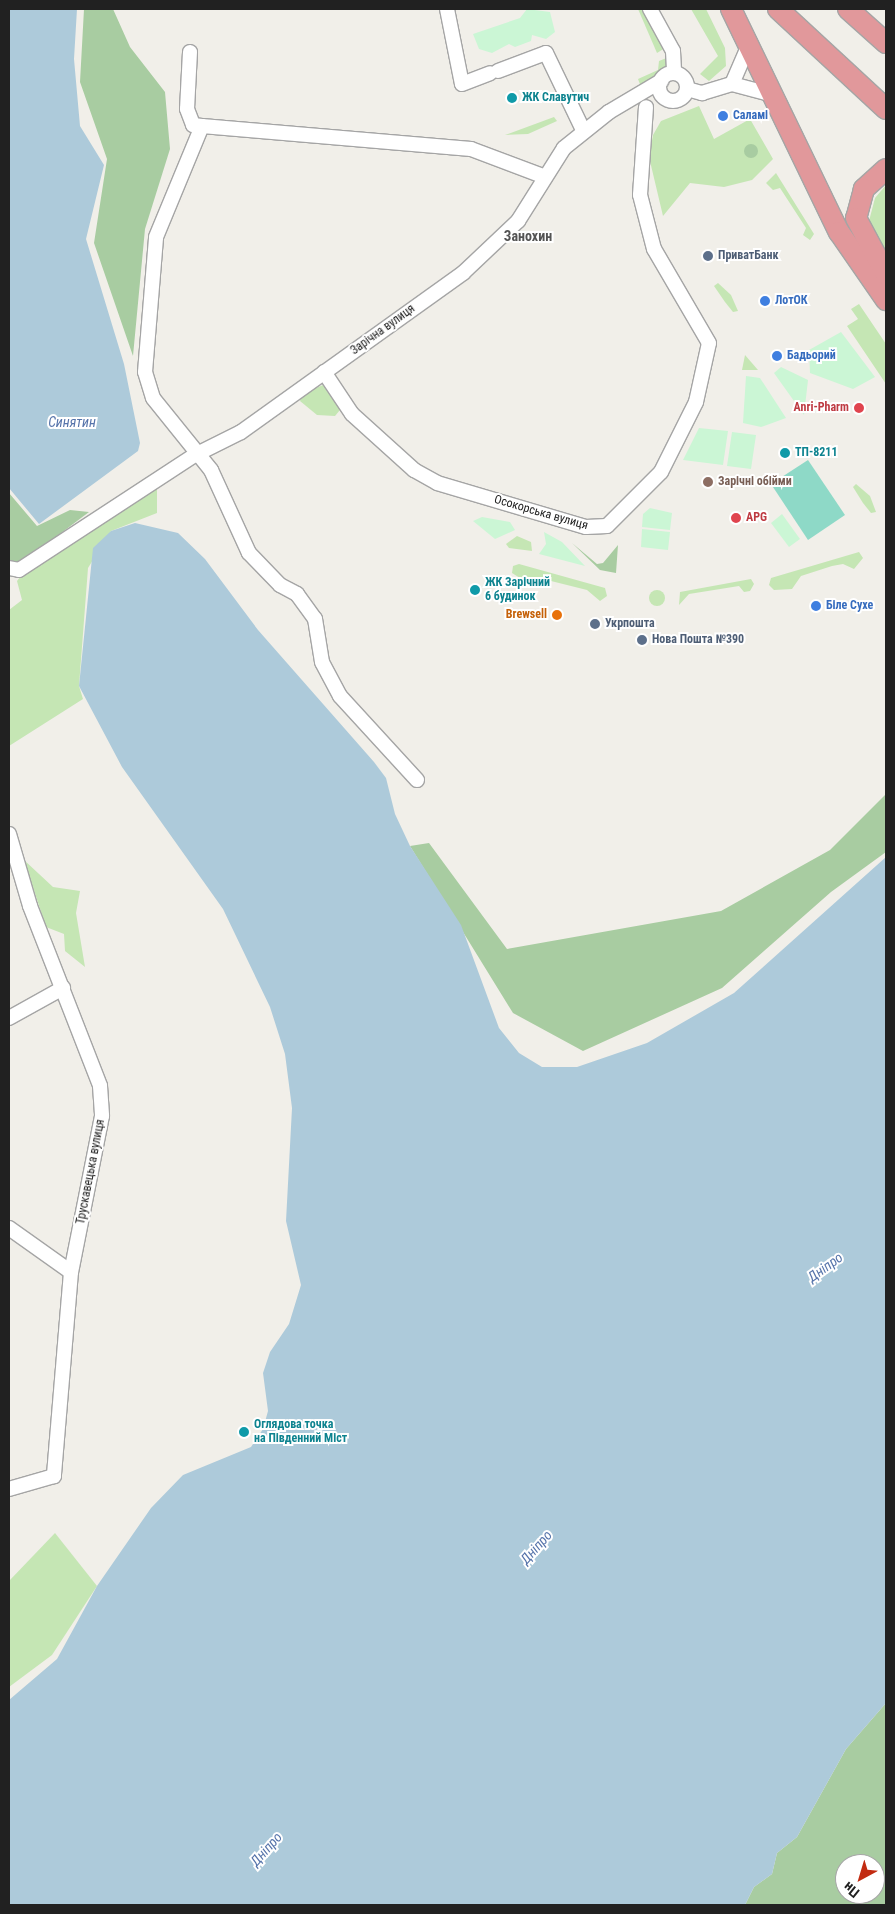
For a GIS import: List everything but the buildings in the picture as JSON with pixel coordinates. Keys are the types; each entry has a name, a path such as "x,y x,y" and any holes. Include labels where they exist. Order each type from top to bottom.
{"highway":[{"path":"731,9 770,94 840,232 886,300"},
{"path":"778,9 886,109"},
{"path":"848,9 886,43"},
{"path":"886,169 864,189 856,218 869,249 886,274"}],"street":[{"path":"447,9 462,84 546,53 583,130"},
{"path":"650,9 673,51 674,73 684,78 687,89"},
{"path":"732,84 748,47"},
{"path":"190,52 187,109 193,125 471,149 543,176"},
{"name":"Зарічна вулиця","path":"9,581 14,569 195,455 240,432 487,254 518,221 543,176 583,130 674,73"},
{"path":"660,81 661,93 671,100"},
{"path":"687,89 702,93 732,84 770,94"},
{"path":"624,104 646,107 680,99 687,89"},
{"name":"Осокорська вулиця","path":"324,372 352,414 414,470 436,482 586,527 606,526 661,472 696,402 709,344 654,249 640,195 646,107"},
{"path":"202,126 156,237 145,372 153,398 195,455 211,470 249,553 280,585 297,594 315,619 322,662 340,696 417,780"},
{"name":"Трускавецька вулиця","path":"9,834 30,906 100,1086 102,1116 71,1272 54,1476 9,1489"},
{"path":"9,1018 63,988"},
{"path":"9,1228 71,1272"}],"green space":[{"path":"84,9 113,9 130,47 165,92 170,149 145,229 133,356 94,243 107,159 80,82"},
{"path":"527,9 550,12 555,32 546,39 532,35 531,41 515,47 509,44 492,53 479,49 473,34 520,18"},
{"path":"638,9 643,9 665,48 657,53"},
{"path":"691,9 706,9 725,48 726,66 709,81 700,74 718,56"},
{"path":"669,57 669,65 641,87 638,79 658,70 659,61"},
{"path":"699,106 714,139 750,119 773,159 752,180 724,187 690,183 663,216 649,157 653,135 661,121"},
{"path":"554,117 557,121 528,134 505,135"},
{"path":"751,144 756,146 758,151 756,156 751,158 746,156 744,151 746,146"},
{"path":"776,173 814,234 810,240 803,235 806,228 780,188 773,190 766,183"},
{"path":"886,185 886,252 869,221 875,198"},
{"path":"718,283 731,295 738,311 733,312 725,302 714,286"},
{"path":"859,304 886,344 886,384 847,326 858,319 851,309"},
{"path":"841,332 875,377 853,389 810,373 809,350"},
{"path":"745,355 758,370 742,370"},
{"path":"781,367 808,380 804,415 774,373"},
{"path":"746,376 760,378 786,418 761,427 743,423"},
{"path":"323,385 340,410 335,416 317,415 300,401 302,394"},
{"path":"699,428 728,431 723,465 683,460"},
{"path":"732,432 756,435 751,469 727,466"},
{"path":"808,460 845,515 808,540 771,484"},
{"path":"157,482 157,513 111,531 88,568 79,686 83,699 9,746 9,610 22,600 17,581 24,572 42,565 41,559"},
{"path":"856,484 870,496 876,512 871,513 863,503 853,487"},
{"path":"9,493 37,526 70,510 89,512 20,564 9,561"},
{"path":"650,508 672,513 670,530 642,527 643,514"},
{"path":"782,514 800,539 789,547 771,523"},
{"path":"482,517 510,522 515,530 495,539 473,521"},
{"path":"642,529 670,532 668,550 641,547"},
{"path":"544,532 562,542 585,566 539,554 546,544"},
{"path":"517,536 531,542 532,551 509,548 506,544"},
{"path":"572,543 597,564 603,563 618,545 616,573 600,570"},
{"path":"859,552 863,558 854,569 843,564 801,576 792,589 774,590 769,585 771,578"},
{"path":"519,564 605,588 607,596 600,601 587,590 543,579 528,583 512,573 513,566"},
{"path":"751,579 754,584 750,591 744,592 739,586 689,594 679,605 680,592"},
{"path":"657,590 663,592 665,598 663,604 657,606 651,604 649,598 651,592"},
{"path":"886,794 886,852 831,892 722,988 583,1051 513,1013 410,846 429,843 507,949 721,911 830,850"},
{"path":"24,860 53,887 80,891 76,913 85,967 65,951 64,934 46,927"},
{"path":"55,1533 97,1586 52,1655 9,1687 9,1581"},
{"path":"886,1703 886,1905 745,1905 754,1887 772,1874 777,1853 797,1837 846,1749"}],"water":[{"name":"Синятин","path":"9,9 77,9 74,59 80,126 104,165 86,239 124,364 140,443 138,451 39,524 9,488"},
{"name":"Дніпро","path":"135,523 178,533 205,559 258,630 386,778 395,814 410,846 461,925 499,1028 519,1053 542,1067 577,1067 647,1043 734,993 886,857 886,1703 846,1749 797,1837 777,1853 772,1874 754,1887 745,1905 9,1905 9,1700 57,1659 97,1586 151,1508 183,1475 251,1447 263,1429 268,1411 263,1373 270,1352 289,1324 301,1285 286,1221 292,1108 285,1054 270,1007 223,909 122,767 79,686 93,548 111,531"}],"place":[{"name":"ЖК Славутич","path":"512,98"},
{"name":"Саламі","path":"723,116"},
{"name":"ПриватБанк","path":"708,256"},
{"name":"ЛотОК","path":"765,301"},
{"name":"Бадьорий","path":"777,356"},
{"name":"Anri-Pharm","path":"859,408"},
{"name":"ТП-8211","path":"785,453"},
{"name":"Зарічні обійми","path":"708,482"},
{"name":"APG","path":"736,518"},
{"name":"ЖК Зарічний 6 будинок","path":"475,590"},
{"name":"Біле Сухе","path":"816,606"},
{"name":"Brewsell","path":"557,615"},
{"name":"Укрпошта","path":"595,624"},
{"name":"Нова Пошта №390","path":"642,640"},
{"name":"Оглядова точка на Південний Міст","path":"244,1432"}],"district":[{"name":"Занохин","path":"528,236"}]}
